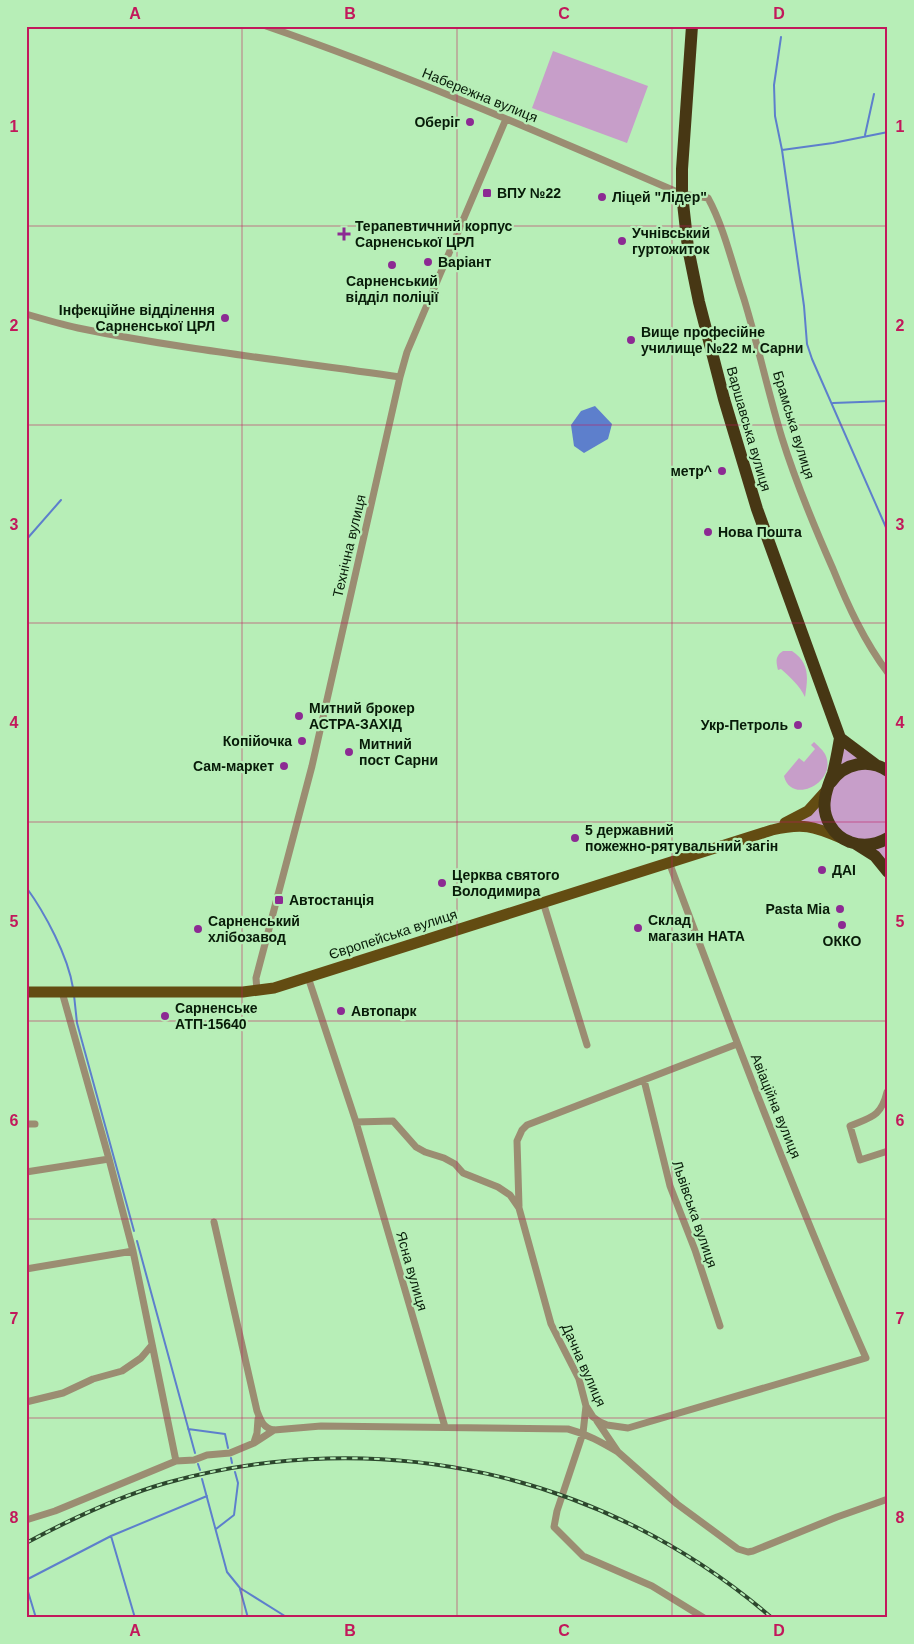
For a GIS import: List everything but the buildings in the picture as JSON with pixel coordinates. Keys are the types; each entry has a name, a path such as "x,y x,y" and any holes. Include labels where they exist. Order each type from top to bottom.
{"highway":[{"name":"Варшавська вулиця","path":"692,26 682,194 688,248 699,302 724,399 757,509 840,738"},
{"path":"888,771 876,765 840,738 825,798 826,816 834,830 843,839 856,844 875,856 888,872"},
{"path":"828,787 839,773 853,765 876,765"},
{"path":"856,844 872,844 888,838"}],"main road":[{"name":"Європейська вулиця","path":"772,830 808,811 828,787"},
{"name":"Європейська вулиця","path":"26,992 258,991 308,978 772,830 803,825 822,830 843,839"}],"street":[{"name":"Набережна вулиця","path":"266,26 337,51 506,119 682,194"},
{"name":"Технічна вулиця","path":"258,991 256,978 312,766 407,352 506,119"},
{"name":"Брамська вулиця","path":"682,194 708,198 712,206 751,321 795,478 862,634 888,673"},
{"path":"26,314 77,328 242,356 322,365 400,377"},
{"name":"Авіаційна вулиця","path":"669,862 737,1044 829,1276 866,1358"},
{"path":"543,902 587,1046"},
{"path":"308,978 356,1122"},
{"path":"69,992 133,1251 176,1461"},
{"path":"519,1208 517,1141 522,1130 527,1125 737,1044"},
{"name":"Львівська вулиця","path":"644,1080 670,1186 695,1250 720,1326"},
{"path":"888,1092 886,1092 884,1104 876,1114 850,1126 860,1160 888,1151"},
{"name":"Дачна вулиця","path":"356,1122 393,1121 416,1147 444,1158 455,1164 463,1172 498,1187 510,1195 519,1208 551,1324 579,1378 586,1406 593,1417 607,1425 628,1428 866,1358"},
{"name":"Ясна вулиця","path":"356,1122 445,1427"},
{"path":"26,1124 35,1124"},
{"path":"26,1172 109,1160"},
{"path":"214,1222 257,1411 264,1426 274,1430 321,1426 568,1429 583,1432 618,1452 677,1504 738,1550 743,1551 753,1551 888,1499"},
{"path":"26,1270 133,1251"},
{"path":"26,1402 63,1394 93,1379 122,1370 141,1358 152,1345"},
{"path":"586,1406 583,1432 557,1510 554,1527 583,1556 652,1586 704,1618"},
{"path":"254,1443 257,1433 257,1411"},
{"path":"593,1417 618,1452"},
{"path":"26,1520 55,1511 176,1461 194,1460 207,1455 230,1453 254,1443 274,1430"}],"shaded area":[{"path":"553,51 648,86 627,143 532,108"},
{"path":"783,651 792,651 805,666 807,683 805,697 781,669 778,670 777,659"},
{"path":"840,738 888,771 888,872 875,856 803,825 799,817 815,805"},
{"path":"814,742 825,754 828,764 825,773 820,781 812,787 804,790 795,789 788,785 784,776 799,758 804,762 815,749 811,745"}],"water":[{"path":"595,406 612,424 608,439 584,453 574,446 571,425 581,411"}],"waterway":[{"path":"781,37 774,85 775,116 782,150 804,306 807,344 888,532"},
{"path":"865,135 874,94"},
{"path":"782,150 833,143 888,132"},
{"path":"833,403 888,401"},
{"path":"26,540 61,500"},
{"path":"26,887 55,935 66,962 73,988"},
{"path":"74,995 77,1023 134,1231"},
{"path":"137,1241 195,1453"},
{"path":"188,1429 225,1434 228,1448"},
{"path":"231,1458 232,1463"},
{"path":"198,1464 200,1470"},
{"path":"216,1529 234,1515 238,1483 235,1472"},
{"path":"202,1479 227,1572 240,1588 288,1618"},
{"path":"26,1580 111,1536 207,1496"},
{"path":"111,1536 135,1618"},
{"path":"26,1585 36,1618"},
{"path":"240,1589 248,1618"}],"railway":[{"path":"26,1543 77,1517 130,1495 166,1483 247,1466 327,1458 407,1461 486,1474 563,1496 637,1527 707,1568 772,1618"}],"place":[{"name":"Оберіг","path":"470,122"},
{"name":"ВПУ №22","path":"487,193"},
{"name":"Ліцей \"Лідер\"","path":"602,197"},
{"name":"Терапевтичний корпус Сарненської ЦРЛ","path":"344,234"},
{"name":"Учнівський гуртожиток","path":"622,241"},
{"name":"Варіант","path":"428,262"},
{"name":"Сарненський відділ поліції","path":"392,265"},
{"name":"Інфекційне відділення Сарненської ЦРЛ","path":"225,318"},
{"name":"Вище професійне училище №22 м. Сарни","path":"631,340"},
{"name":"метр^","path":"722,471"},
{"name":"Нова Пошта","path":"708,532"},
{"name":"Митний брокер АСТРА-ЗАХІД","path":"299,716"},
{"name":"Укр-Петроль","path":"798,725"},
{"name":"Копійочка","path":"302,741"},
{"name":"Митний пост Сарни","path":"349,752"},
{"name":"Сам-маркет","path":"284,766"},
{"name":"5 державний пожежно-рятувальний загін","path":"575,838"},
{"name":"ДАІ","path":"822,870"},
{"name":"Церква святого Володимира","path":"442,883"},
{"name":"Автостанція","path":"279,900"},
{"name":"Pasta Mia","path":"840,909"},
{"name":"ОККО","path":"842,925"},
{"name":"Склад магазин НАТА","path":"638,928"},
{"name":"Сарненський хлібозавод","path":"198,929"},
{"name":"Автопарк","path":"341,1011"},
{"name":"Сарненське АТП-15640","path":"165,1016"}]}
